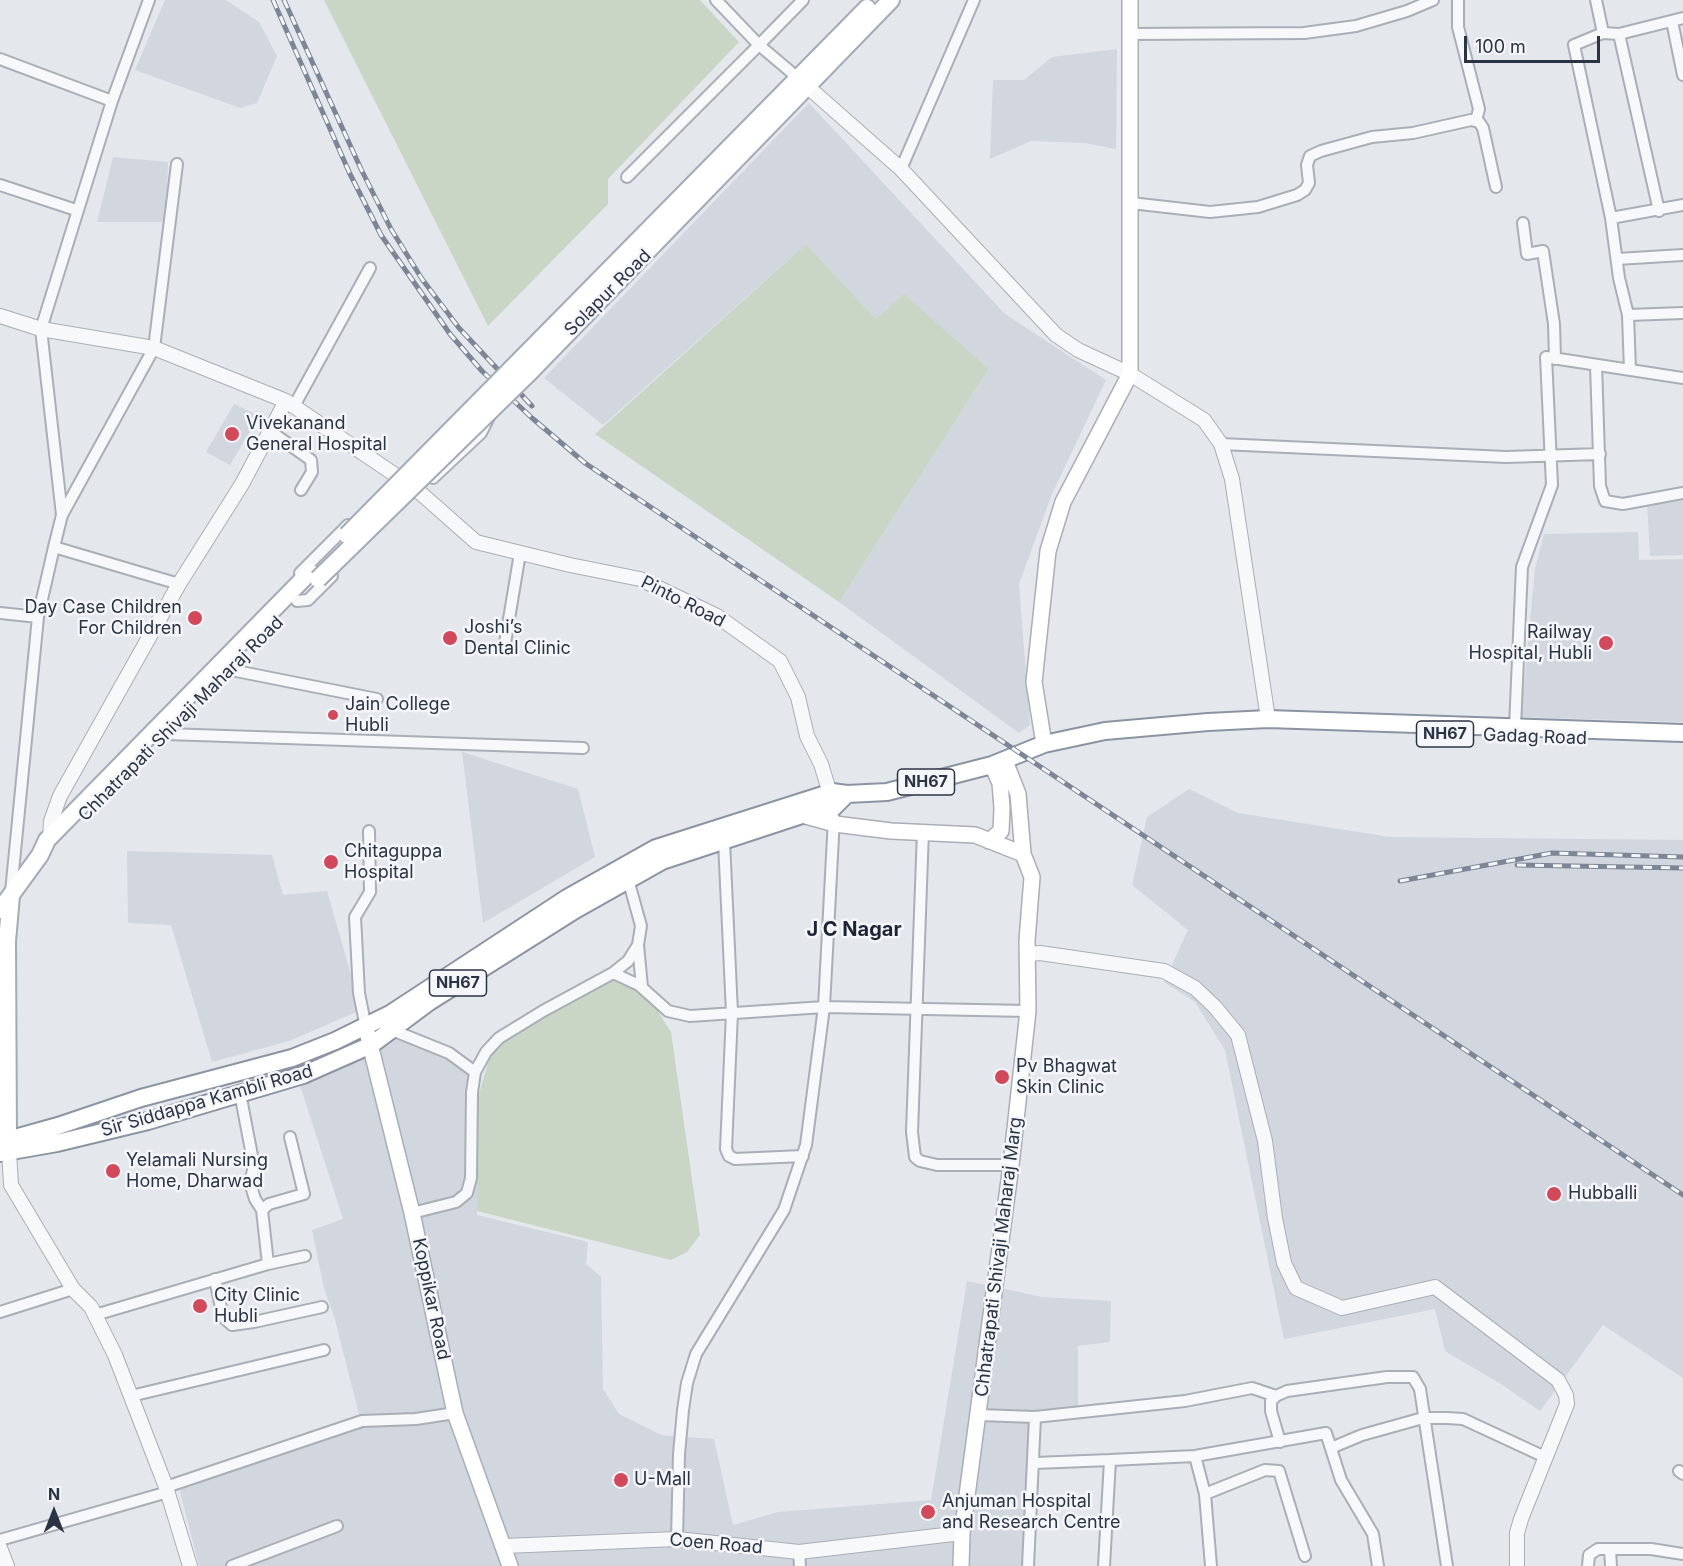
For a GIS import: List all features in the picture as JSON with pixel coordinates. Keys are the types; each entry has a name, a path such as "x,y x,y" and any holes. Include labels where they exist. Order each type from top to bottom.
{"main road":[{"name":"Solapur Road","path":"314,575 526,365 802,82 875,0"},
{"name":"Solapur Road","path":"802,82 891,0"},
{"path":"1044,744 1034,682 1048,551 1064,502 1130,374 1131,203 1128,34 1130,0"},
{"name":"Chhatrapati Shivaji Maharaj Road","path":"40,855 55,847 231,670 314,575"},
{"path":"0,910 40,855 50,837 294,597"},
{"name":"Gadag Road","path":"999,763 1044,744 1105,731 1268,719 1683,733"},
{"name":"Gadag Road","path":"1208,722 1268,728 1683,743"},
{"path":"989,841 1000,831 1002,808 999,763"},
{"name":"NH67","path":"837,805 999,763"},
{"name":"Chhatrapati Shivaji Maharaj Marg","path":"962,1566 962,1533 1011,1165 1028,1011 1032,877 1023,854 1018,794 999,763"},
{"path":"837,805 891,831 975,835 1023,854"},
{"name":"Sir Siddappa Kambli Road","path":"4,1147 57,1143 148,1120 303,1075 371,1045 394,1031 429,1002 628,879 662,861 837,805"},
{"name":"Sir Siddappa Kambli Road","path":"4,1147 141,1098 292,1058 371,1025 567,897 656,848 837,805"},
{"path":"4,1147 4,937 11,895"},
{"name":"Koppikar Road","path":"371,1025 371,1045 412,1213 455,1413 510,1566"}],"street":[{"path":"62,515 41,329 76,210 149,0"},
{"path":"716,0 759,45 901,168 1056,335 1078,350 1130,374 1204,420 1221,444 1232,479 1268,719"},
{"path":"627,177 803,0"},
{"path":"901,168 974,0"},
{"path":"1128,34 1304,33 1356,26 1407,11 1433,0"},
{"path":"1458,0 1458,27 1479,109 1476,121"},
{"path":"1596,0 1603,33"},
{"path":"1630,370 1628,315 1611,218 1574,45 1603,33 1619,34 1683,18"},
{"path":"1672,21 1683,75"},
{"path":"1619,34 1659,211"},
{"path":"0,59 112,101"},
{"path":"1476,121 1483,128 1496,187"},
{"path":"1131,203 1210,212 1258,207 1297,195 1305,190 1309,183 1307,165 1310,156 1321,151 1372,137 1413,133 1476,121"},
{"path":"11,895 19,790 38,617 62,515 154,348 177,164"},
{"path":"0,185 76,210"},
{"path":"1611,218 1683,205"},
{"path":"1523,223 1527,254 1543,251 1554,324 1555,359"},
{"path":"1617,260 1683,255"},
{"path":"50,837 51,821 60,796 179,584 242,484 270,431 290,404 370,268"},
{"path":"1628,315 1683,313"},
{"name":"Pinto Road","path":"0,316 41,329 154,348 290,404 419,491 476,542 640,579 717,616 780,662 798,697 807,736 837,805"},
{"path":"1515,727 1522,567 1552,485 1546,357 1683,378"},
{"path":"1596,365 1601,494 1605,501 1611,504 1623,504 1683,492"},
{"path":"470,401 489,402 481,433 308,600 294,597 291,584 298,575 402,479 470,401"},
{"path":"270,431 312,460 312,472 301,490"},
{"path":"1221,444 1433,455 1600,454"},
{"path":"54,547 179,584"},
{"path":"504,649 520,553"},
{"path":"0,613 38,617"},
{"path":"231,670 377,699"},
{"path":"166,734 583,748"},
{"path":"678,1539 679,1454 683,1410 687,1383 696,1354 784,1210 803,1156 824,1007 837,805"},
{"path":"369,831 370,892 355,917 359,993 371,1025 394,1031 449,1053 475,1072"},
{"path":"922,831 912,1132 915,1157 920,1161 937,1165 1011,1165"},
{"path":"724,841 732,1013 726,1149 729,1156 735,1159 803,1156"},
{"path":"628,879 640,926 638,945 642,987"},
{"path":"412,1213 456,1202 467,1193 471,1178 472,1092 475,1072 486,1052 500,1038 543,1011 613,973 628,961 638,945"},
{"path":"1028,954 1040,953 1164,971 1195,988 1215,1007 1238,1035 1247,1059 1265,1141 1282,1252 1296,1288 1342,1308 1435,1287 1558,1380 1566,1395 1567,1404 1521,1519 1517,1533 1517,1566"},
{"path":"613,973 642,987 668,1011 690,1016 824,1007 1028,1011"},
{"path":"240,1093 253,1158 250,1183 255,1199 262,1210 268,1263"},
{"path":"262,1210 269,1204 304,1194 290,1137"},
{"path":"4,1147 11,1185 74,1289 95,1315 131,1396 167,1490 190,1566"},
{"path":"95,1315 268,1263 305,1256"},
{"path":"215,1279 223,1317 232,1324 254,1322 322,1307"},
{"path":"0,1312 74,1289"},
{"path":"131,1396 324,1350"},
{"path":"1280,1442 1271,1411 1271,1401 1276,1396 1287,1391 1387,1377 1413,1377 1420,1389 1447,1566"},
{"path":"979,1415 1035,1417 1185,1401 1244,1389 1261,1389 1276,1396"},
{"path":"0,1540 167,1490 362,1420 416,1419 455,1413"},
{"path":"1028,1566 1035,1463 1035,1417"},
{"path":"1331,1448 1362,1435 1423,1418 1464,1419 1545,1457"},
{"path":"1035,1463 1195,1456 1326,1433 1341,1480 1372,1534 1378,1566"},
{"path":"1195,1456 1205,1494 1211,1566"},
{"path":"1104,1566 1110,1460"},
{"path":"1205,1494 1264,1470 1280,1471 1305,1556"},
{"path":"232,1566 337,1526"},
{"name":"Coen Road","path":"504,1546 678,1539 799,1559 962,1533"},
{"path":"0,1548 7,1566"},
{"path":"1610,1549 1611,1566"},
{"path":"1588,1566 1589,1555 1592,1551 1662,1550 1683,1554"}],"shaded area":[{"path":"165,0 226,0 259,22 277,56 257,103 240,108 135,70"},
{"path":"1117,49 1116,149 1084,143 1031,141 990,159 993,80 1024,80 1052,57"},
{"path":"809,103 1005,314 1106,380 1052,494 1019,584 1030,725 1019,733 839,602 989,369 904,295 876,319 806,244 603,425 544,378"},
{"path":"113,157 168,162 166,222 97,222"},
{"name":"Vivekanand General Hospital","path":"234,404 259,416 230,465 206,452"},
{"path":"1683,496 1683,555 1650,556 1647,502"},
{"name":"Railway Hospital, Hubli","path":"1638,532 1639,560 1683,559 1683,722 1521,717 1535,569 1544,534"},
{"path":"462,752 578,789 595,857 483,923"},
{"path":"1189,789 1238,813 1390,837 1683,840 1683,1378 1603,1325 1540,1411 1501,1384 1445,1351 1435,1309 1284,1339 1225,1050 1195,1002 1164,982 1188,930 1132,885 1147,817"},
{"path":"127,851 272,855 283,895 327,891 361,1010 289,1041 212,1062 171,925 128,923"},
{"path":"404,1035 445,1056 477,1081 477,1215 588,1242 586,1264 601,1277 603,1389 619,1414 661,1435 714,1439 733,1525 778,1512 931,1500 967,1281 1042,1297 1111,1301 1110,1342 1078,1346 1078,1411 1028,1411 1032,1505 1028,1566 199,1566 179,1488 362,1426 334,1316 324,1288 312,1230 343,1219 300,1085 382,1042"}],"green space":[{"path":"324,0 700,0 739,42 608,179 608,204 488,326"},
{"path":"806,244 876,319 904,294 989,369 839,602 595,434"},
{"path":"612,980 636,990 655,1007 671,1032 700,1235 687,1252 671,1260 477,1211 477,1100 491,1053 499,1042 588,988"}],"railway":[{"path":"273,0 350,174 381,235 450,334 482,371 585,463 1683,1195"},
{"path":"284,0 391,229 422,279 459,328 532,406"},
{"path":"1400,881 1552,853 1683,857"},
{"path":"1517,865 1683,868"}],"place":[{"name":"Vivekanand General Hospital","path":"232,434"},
{"name":"Day Case Children For Children","path":"195,618"},
{"name":"Joshi’s Dental Clinic","path":"450,638"},
{"name":"Railway Hospital, Hubli","path":"1606,643"},
{"name":"Jain College Hubli","path":"333,715"},
{"name":"Chitaguppa Hospital","path":"331,862"},
{"name":"Pv Bhagwat Skin Clinic","path":"1002,1077"},
{"name":"Yelamali Nursing Home, Dharwad","path":"113,1171"},
{"name":"Hubballi","path":"1554,1194"},
{"name":"City Clinic Hubli","path":"200,1306"},
{"name":"U-Mall","path":"621,1480"},
{"name":"Anjuman Hospital and Research Centre","path":"928,1512"}],"district":[{"name":"J C Nagar","path":"854,930"}]}
